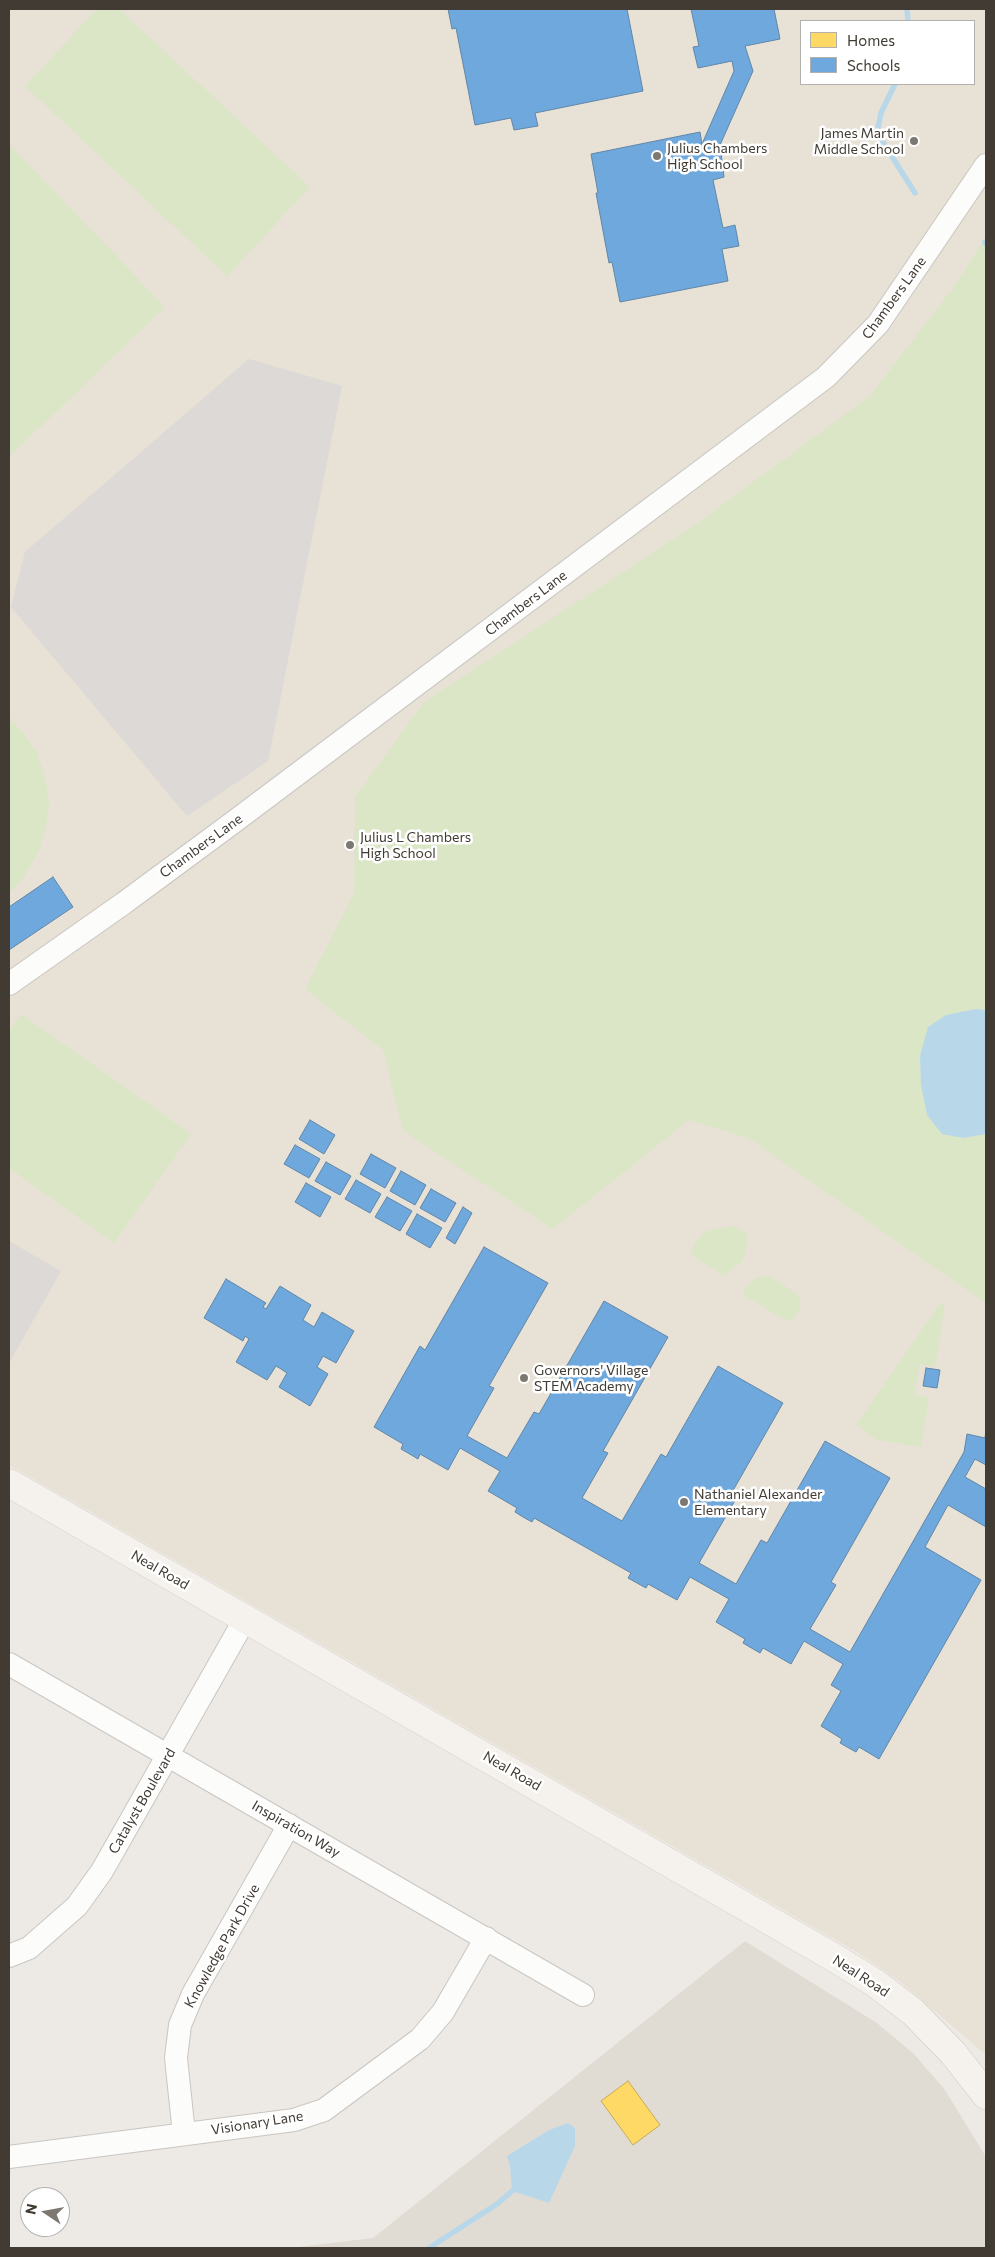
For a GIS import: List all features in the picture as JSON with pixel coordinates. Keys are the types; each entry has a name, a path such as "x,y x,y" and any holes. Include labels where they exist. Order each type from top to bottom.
{"street":[{"name":"Chambers Lane","path":"9,984 124,903 231,824 826,377 878,324 986,165"},
{"name":"Neal Road","path":"9,1483 770,1920 875,1983 912,2012 941,2040 970,2073 986,2095"},
{"name":"Catalyst Boulevard","path":"9,1956 29,1948 77,1906 102,1871 245,1619"},
{"name":"Inspiration Way","path":"9,1664 583,1995"},
{"name":"Knowledge Park Drive","path":"184,2134 176,2058 180,2025 193,1994 289,1825"},
{"name":"Visionary Lane","path":"9,2157 294,2120 324,2110 420,2039 443,2012 486,1938"}],"shaded area":[{"path":"9,9 986,9 986,2055 899,1981 860,1954 9,1465"},
{"path":"249,359 342,386 268,761 187,816 11,607 25,552"},
{"path":"9,1241 61,1271 9,1363"},
{"path":"745,1941 877,2023 914,2054 945,2090 986,2157 986,2248 289,2248 373,2238"}],"green space":[{"path":"97,9 119,9 310,187 227,276 25,86"},
{"path":"9,144 165,307 11,455 9,453"},
{"path":"986,237 986,1303 748,1138 689,1120 553,1229 403,1131 383,1050 305,989 354,893 355,797 424,702 695,525 870,396 953,288"},
{"path":"9,718 22,731 36,751 45,775 49,803 46,830 39,850 23,879 9,893"},
{"path":"21,1014 191,1134 114,1243 9,1168 9,1031"},
{"path":"735,1226 747,1234 747,1246 743,1260 738,1266 736,1264 726,1276 691,1255 694,1244 703,1233 714,1229"},
{"path":"768,1275 797,1294 801,1307 794,1318 789,1320 779,1317 744,1295 744,1289 754,1279"},
{"path":"941,1302 945,1305 935,1367 920,1364 914,1395 929,1397 921,1447 877,1440 856,1425"}],"water":[{"path":"976,1009 986,1010 986,1134 963,1138 942,1134 927,1115 921,1085 920,1056 928,1027 946,1015"},
{"path":"568,2123 575,2128 575,2146 549,2203 512,2191 510,2166 507,2156 549,2130"}],"building: Homes":[{"path":"628,2081 660,2125 633,2145 601,2101"}],"building: Schools":[{"path":"448,9 627,9 643,91 535,113 538,126 514,130 511,118 475,125 456,28 452,29"},
{"name":"Julius Chambers High School","path":"691,9 774,9 780,39 745,46 753,71 720,145 724,177 713,180 723,228 735,225 739,246 722,249 728,281 620,302 612,262 609,263 591,154 700,132 702,144 734,71 732,61 698,68 693,47 699,46"},
{"path":"53,877 73,907 9,950 9,907"},
{"path":"310,1120 335,1135 324,1154 299,1139"},
{"path":"295,1145 320,1159 309,1178 284,1164"},
{"path":"371,1154 396,1168 385,1188 360,1174"},
{"path":"326,1162 351,1176 340,1195 315,1181"},
{"path":"401,1171 426,1185 415,1205 390,1191"},
{"path":"356,1180 381,1194 370,1213 345,1199"},
{"path":"306,1183 331,1197 320,1217 295,1202"},
{"path":"431,1189 456,1203 445,1222 420,1208"},
{"path":"387,1197 412,1211 400,1231 375,1217"},
{"path":"463,1207 472,1213 455,1244 446,1238"},
{"path":"417,1214 442,1228 430,1248 406,1234"},
{"name":"Nathaniel Alexander Elementary","path":"484,1247 548,1283 489,1386 494,1388 467,1436 507,1458 534,1412 539,1414 604,1301 668,1337 603,1451 608,1453 582,1498 622,1521 661,1454 666,1457 718,1366 783,1403 731,1494 737,1497 699,1563 736,1584 761,1540 767,1543 825,1441 890,1478 831,1582 836,1585 810,1629 850,1652 964,1452 967,1434 985,1438 986,1430 986,1465 975,1459 965,1477 986,1489 986,1527 948,1505 925,1547 981,1580 879,1759 859,1747 856,1752 840,1743 842,1739 821,1726 841,1691 831,1685 843,1664 804,1641 791,1664 763,1648 760,1653 743,1643 745,1639 716,1622 729,1599 690,1577 677,1600 648,1584 646,1588 628,1578 631,1573 534,1518 532,1522 523,1517 515,1512 517,1508 488,1491 500,1471 460,1448 448,1470 420,1454 418,1459 401,1449 403,1444 374,1427 420,1346 425,1350"},
{"path":"226,1279 266,1303 263,1307 266,1309 280,1286 311,1305 303,1320 314,1327 322,1312 354,1331 336,1363 323,1356 317,1367 328,1374 310,1406 279,1387 287,1373 276,1366 267,1380 236,1362 249,1339 245,1336 243,1341 204,1318"},
{"path":"926,1368 940,1370 937,1388 923,1386"}],"waterway":[{"path":"907,9 908,20"},
{"path":"895,85 881,113 877,133 915,193"},
{"path":"429,2248 497,2204 518,2186"}],"place":[{"name":"James Martin Middle School","path":"914,141"},
{"name":"Julius Chambers High School","path":"657,156"},
{"name":"Julius L Chambers High School","path":"350,845"},
{"name":"Governors' Village STEM Academy","path":"524,1378"},
{"name":"Nathaniel Alexander Elementary","path":"684,1502"}]}
